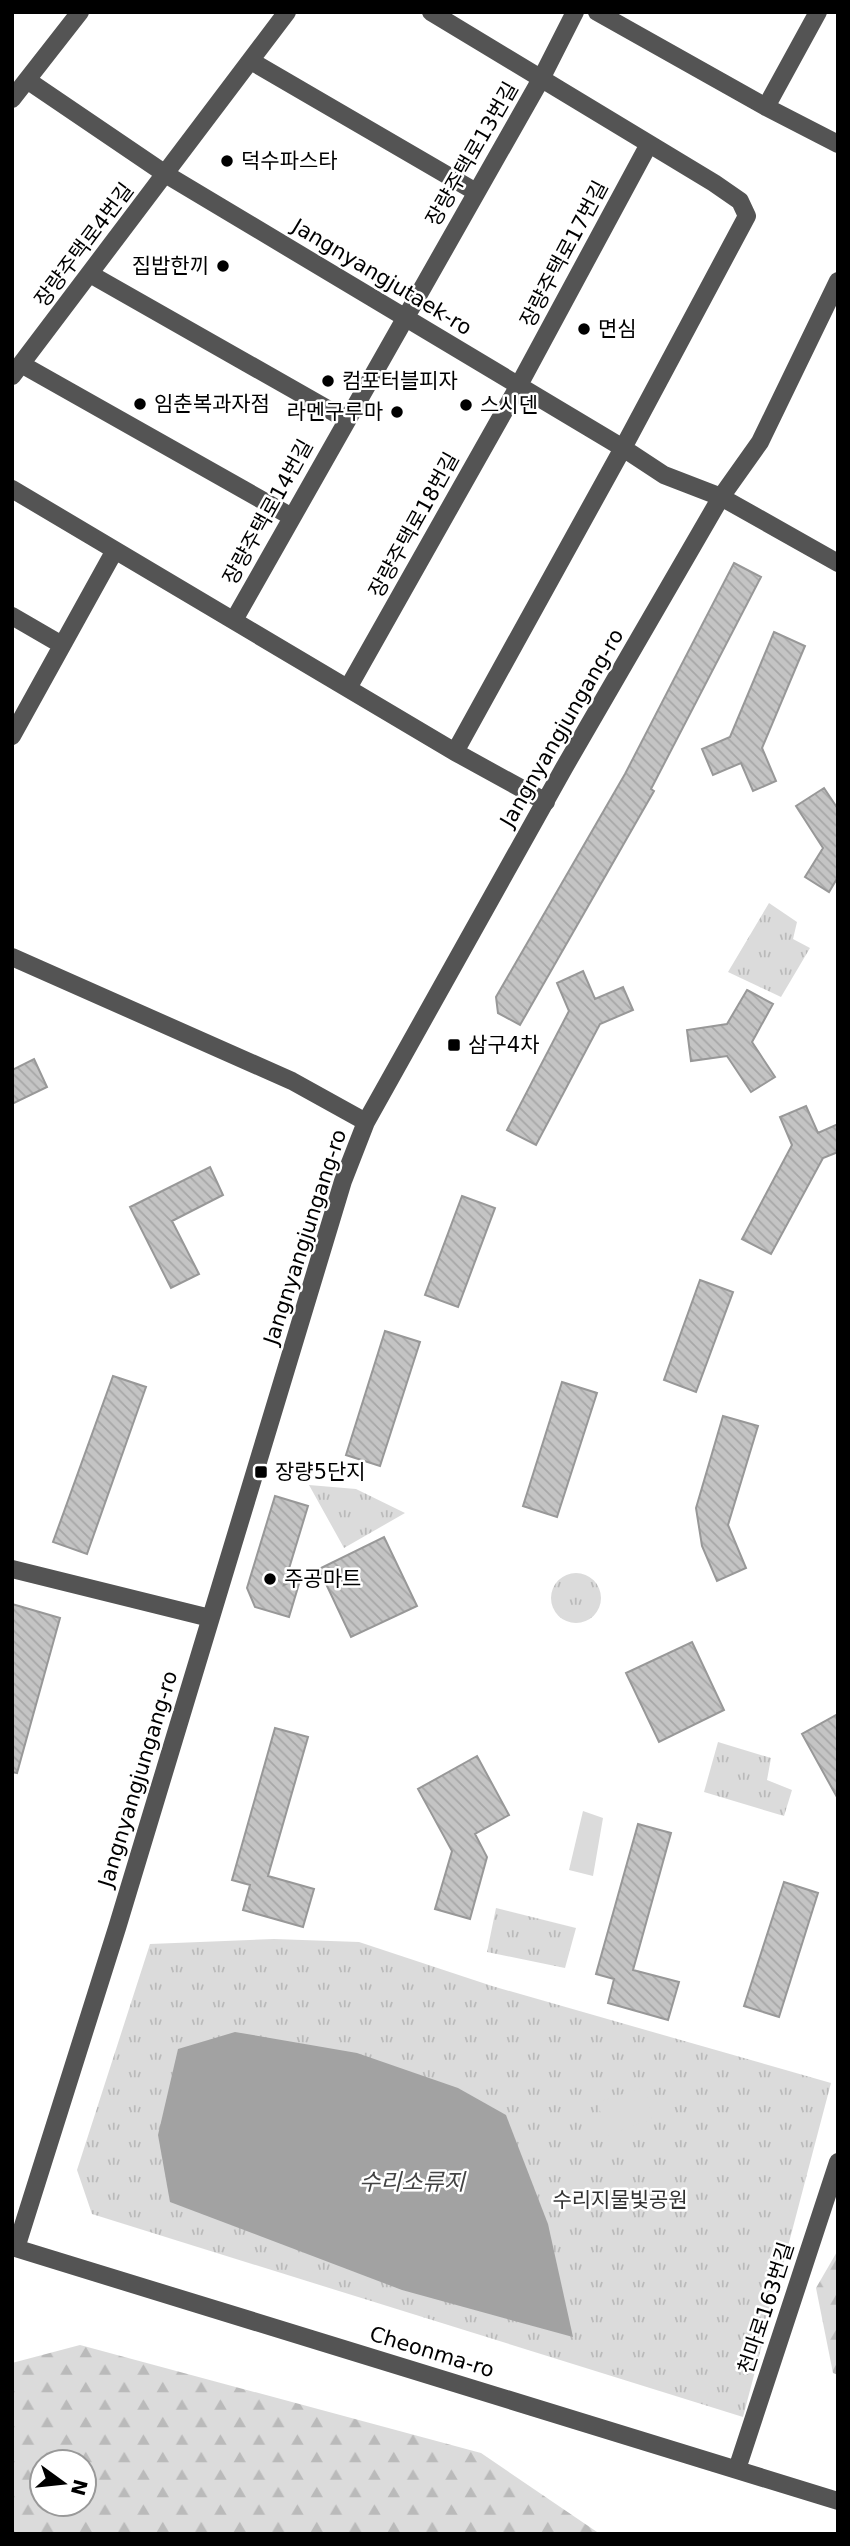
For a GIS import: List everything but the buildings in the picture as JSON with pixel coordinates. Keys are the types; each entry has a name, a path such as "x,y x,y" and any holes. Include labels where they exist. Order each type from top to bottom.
{"street":[{"path":"12,99 80,12"},
{"name":"장량주택로4번길","path":"17,370 167,175 287,12"},
{"path":"432,12 740,201 747,216 624,448 455,752"},
{"name":"장량주택로13번길","path":"405,317 541,79 575,12"},
{"path":"597,12 766,107 838,144"},
{"path":"766,107 818,12"},
{"path":"251,61 476,192"},
{"name":"Jangnyangjutaek-ro","path":"27,80 167,175 624,448 664,475 721,497 838,563"},
{"name":"장량주택로17번길","path":"519,385 649,144"},
{"path":"90,274 346,420"},
{"name":"Jangnyangjungang-ro","path":"14,2247 121,1915 343,1181 366,1122 721,497 760,442 838,281"},
{"name":"장량주택로14번길","path":"233,620 405,317"},
{"path":"17,370 292,517"},
{"name":"장량주택로18번길","path":"348,688 519,385"},
{"path":"12,489 455,752 546,802"},
{"path":"13,733 114,550"},
{"path":"12,616 62,645"},
{"path":"12,957 292,1082 366,1122"},
{"path":"12,1569 210,1618"},
{"name":"천마로163번길","path":"737,2469 838,2162"},
{"name":"Cheonma-ro","path":"14,2247 838,2501"}],"green space":[{"path":"769,903 797,922 793,939 810,948 781,997 728,972"},
{"path":"309,1485 356,1489 405,1513 344,1548"},
{"path":"576,1573 593,1581 601,1598 593,1615 576,1623 559,1615 551,1598 559,1581"},
{"path":"718,1742 771,1758 767,1780 792,1790 784,1816 704,1792"},
{"path":"583,1811 603,1818 593,1876 569,1870"},
{"path":"496,1908 576,1928 565,1968 487,1952"},
{"name":"수리지물빛공원","path":"274,1939 359,1942 492,1986 831,2083 743,2417 92,2214 77,2170 150,1944"},
{"path":"645,2087 652,2119 606,2136 598,2102"},
{"path":"838,2250 838,2375 833,2373 816,2288"},
{"path":"80,2345 481,2453 600,2534 12,2534 12,2363"}],"water":[{"name":"수리소류지","path":"235,2032 357,2053 458,2088 506,2115 548,2224 573,2337 402,2290 170,2202 158,2135 178,2049"}],"place":[{"name":"덕수파스타","path":"227,161"},
{"name":"집밥한끼","path":"223,266"},
{"name":"면심","path":"584,329"},
{"name":"컴포터블피자","path":"328,381"},
{"name":"임춘복과자점","path":"140,404"},
{"name":"스시덴","path":"466,405"},
{"name":"라멘구루마","path":"397,412"},
{"name":"삼구4차","path":"454,1045"},
{"name":"장량5단지","path":"261,1472"},
{"name":"주공마트","path":"270,1579"}]}
